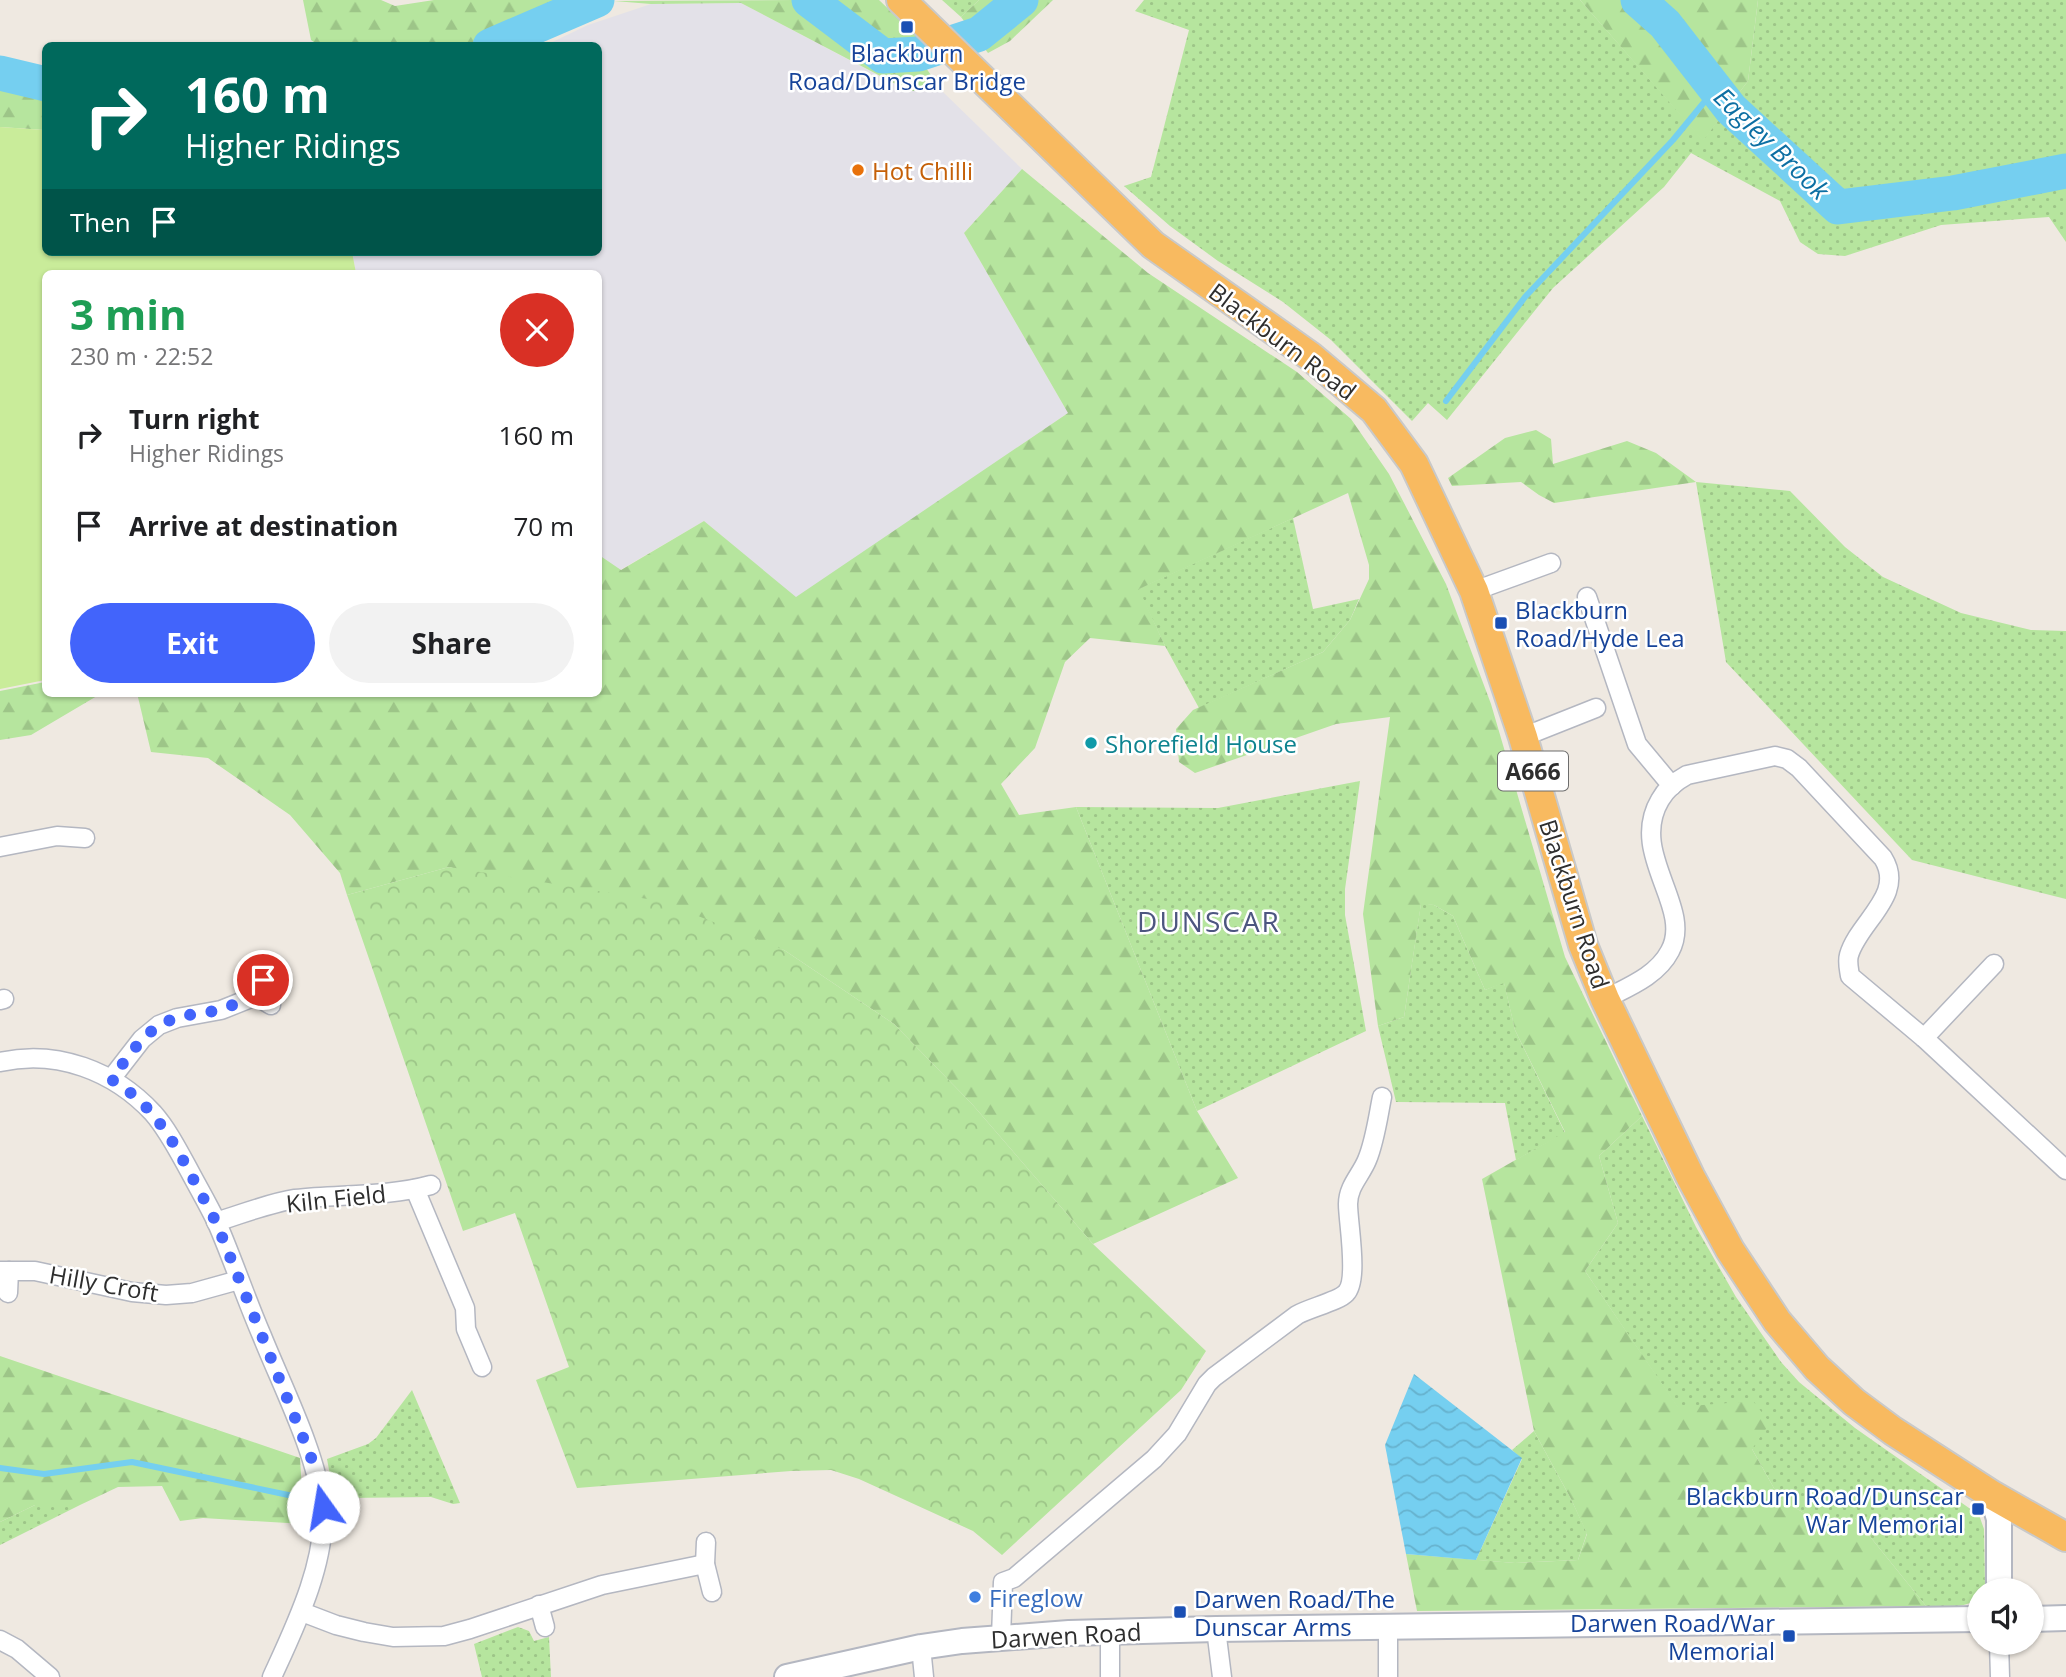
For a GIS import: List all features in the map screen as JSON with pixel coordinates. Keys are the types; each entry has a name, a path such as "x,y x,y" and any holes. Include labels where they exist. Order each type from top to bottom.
{"highway":[{"name":"Blackburn Road","path":"901,0 1153,246 1310,356 1374,410 1414,464 1474,591 1522,737 1583,946 1605,999 1690,1176 1730,1250 1777,1321 1817,1368 1854,1402 1893,1431 1993,1495 2066,1537"}],"main road":[{"path":"1993,1495 1999,1519 1999,1578"},
{"path":"2044,1619 2066,1618"},
{"name":"Darwen Road","path":"787,1677 921,1647 1000,1637 1216,1629 1967,1619"}],"street":[{"path":"1474,591 1551,563"},
{"path":"1587,597 1637,744 1672,786"},
{"path":"1522,737 1596,708"},
{"path":"1605,999 1643,979 1661,965 1676,937 1676,922 1650,840 1650,824 1655,808 1672,786 1687,775 1775,756 1787,759 1800,768 1890,870 1891,883 1886,894 1849,954 1850,976 1924,1038 2066,1170"},
{"path":"57,818 57,836"},
{"path":"0,847 57,836 85,838"},
{"path":"1924,1038 1985,966"},
{"path":"111,1079 142,1039 159,1025 177,1017 220,1010 263,994"},
{"path":"0,1062 18,1058 47,1058 80,1065 111,1079 135,1096 154,1115 176,1147 216,1222 312,1460 323,1507 316,1563 302,1612 272,1677"},
{"path":"1000,1637 1003,1582 1014,1578 1154,1459 1177,1434 1214,1377 1297,1315 1343,1296 1348,1291 1353,1258 1348,1201 1350,1190 1368,1160 1382,1097"},
{"name":"Kiln Field","path":"216,1222 296,1199 359,1196 423,1187 464,1308 467,1329 482,1367"},
{"name":"Hilly Croft","path":"8,1293 5,1271 35,1271 132,1292 166,1295 192,1293 239,1280"},
{"path":"454,1345 467,1329"},
{"path":"706,1542 705,1564 712,1592"},
{"path":"302,1612 335,1625 364,1632 416,1637 444,1636 602,1585 705,1564"},
{"path":"539,1605 545,1628"},
{"path":"1388,1628 1388,1677"},
{"path":"1216,1629 1222,1677"},
{"path":"1110,1632 1110,1677"},
{"path":"0,1640 17,1649 50,1677"},
{"path":"921,1647 924,1677"},
{"path":"1999,1655 2000,1677"}],"shaded area":[{"path":"741,3 908,91 942,91 1022,169 964,233 1068,413 796,598 704,521 620,570 602,557 602,270 355,270 353,256 602,256 602,42 552,42 588,25 651,4"}],"green space":[{"path":"303,0 381,0 395,6 434,0 581,0 481,42 311,40"},
{"path":"793,0 877,64 924,65 942,91 909,91 741,3 651,4 614,1"},
{"path":"826,0 879,0 920,39 884,47"},
{"path":"942,0 979,0 961,17"},
{"path":"979,0 1053,0 1010,41 988,53 961,17"},
{"path":"1144,0 1580,0 1703,140 1748,81 1758,0 2066,0 2066,242 2049,217 1941,225 1845,256 1818,254 1800,242 1780,201 1691,153 1664,187 1553,288 1447,420 1428,403 1412,421 1331,340 1283,302 1218,261 1170,226 1124,186 1151,177 1189,30 1135,11"},
{"path":"1580,0 1758,0 1748,81 1703,141"},
{"path":"0,81 42,93 42,130 0,127"},
{"path":"0,127 42,130 42,256 353,256 355,270 42,270 42,681 0,689"},
{"path":"1022,169 1148,273 1297,372 1351,419 1389,474 1446,584 1491,704 1565,957 1642,1116 1599,1156 1618,1223 1585,1271 1678,1407 1753,1401 1770,1423 1752,1449 1780,1499 1818,1521 1855,1518 1926,1606 1417,1611 1406,1554 1515,1563 1578,1560 1587,1534 1534,1431 1482,1179 1565,1132 1515,1030 1504,983 1485,990 1453,916 1434,905 1421,904 1404,1017 1378,1026 1363,914 1390,717 1336,724 1195,773 1179,762 1176,729 1193,710 1323,652 1350,620 1369,579 1369,565 1348,493 1139,589 1165,646 1090,638 1065,662 1035,748 1001,784 1019,815 1076,807 1197,1111 1238,1178 1093,1244 972,1104 894,1024 784,950 449,867 347,895 340,873 290,815 208,758 151,752 138,697 602,697 602,557 621,570 704,521 796,597 1068,413 964,233"},
{"path":"1536,430 1551,439 1553,464 1627,441 1656,453 1696,482 1554,503 1521,482 1452,486 1448,478 1505,438"},
{"path":"1696,482 1790,491 1845,547 1883,577 1961,613 2031,630 2066,631 2066,899 1912,860 1726,662"},
{"path":"1293,518 1313,609 1359,599 1350,620 1323,652 1199,708 1138,589"},
{"path":"42,683 42,697 95,697 31,735 0,740 0,691"},
{"path":"1360,781 1345,889 1345,915 1366,1031 1197,1111 1076,807 1218,808"},
{"path":"449,867 660,901 784,950 894,1024 972,1104 1093,1244 1206,1351 1181,1390 1002,1555 973,1531 859,1479 831,1470 577,1488 536,1380 569,1367 515,1213 463,1231 347,895"},
{"path":"1421,903 1434,905 1453,916 1485,990 1504,982 1515,1030 1565,1133 1516,1160 1505,1103 1396,1102 1378,1026 1404,1017"},
{"path":"1642,1116 1696,1227 1736,1297 1781,1362 1799,1382 1855,1428 1979,1515 1984,1529 1985,1578 1967,1578 1967,1604 1926,1606 1855,1518 1818,1521 1780,1499 1752,1449 1678,1408 1585,1271 1618,1223 1599,1156"},
{"path":"0,1356 300,1458 304,1524 203,1518 180,1521 162,1486 118,1487 80,1505 35,1505 0,1522"},
{"path":"412,1390 460,1503 453,1504 431,1497 346,1498 335,1502 327,1459 368,1444 376,1438"},
{"path":"1534,1431 1587,1533 1578,1560 1515,1563 1476,1560 1522,1459 1512,1450"},
{"path":"35,1505 80,1505 0,1545 0,1522"},
{"path":"518,1627 529,1631 534,1641 549,1637 551,1677 482,1677 474,1644"}],"water":[{"path":"1414,1374 1522,1458 1476,1560 1406,1554 1385,1445"}],"waterway":[{"name":"Eagley Brook","path":"499,42 597,0"},
{"name":"Eagley Brook","path":"809,0 883,56 918,54 979,34 1021,0"},
{"name":"Eagley Brook","path":"1638,0 1665,24 1731,109 1838,207 1953,193 2066,171"},
{"name":"Eagley Brook","path":"0,73 42,83"},
{"path":"1446,401 1525,297 1673,140 1715,89"},
{"path":"0,1468 44,1474 132,1462 293,1496"}],"place":[{"name":"Blackburn Road/Dunscar Bridge","path":"907,27"},
{"name":"Hot Chilli","path":"858,170"},
{"name":"Blackburn Road/Hyde Lea","path":"1501,623"},
{"name":"Shorefield House","path":"1091,743"},
{"name":"Blackburn Road/Dunscar War Memorial","path":"1978,1509"},
{"name":"Fireglow","path":"975,1597"},
{"name":"Darwen Road/The Dunscar Arms","path":"1180,1612"},
{"name":"Darwen Road/War Memorial","path":"1789,1636"}],"district":[{"name":"DUNSCAR","path":"1209,921"}],"route":[{"path":"263,980 256,996 220,1010 177,1017 159,1025 142,1039 111,1079 135,1096 154,1115 176,1147 216,1222 312,1460 323,1507"}]}
